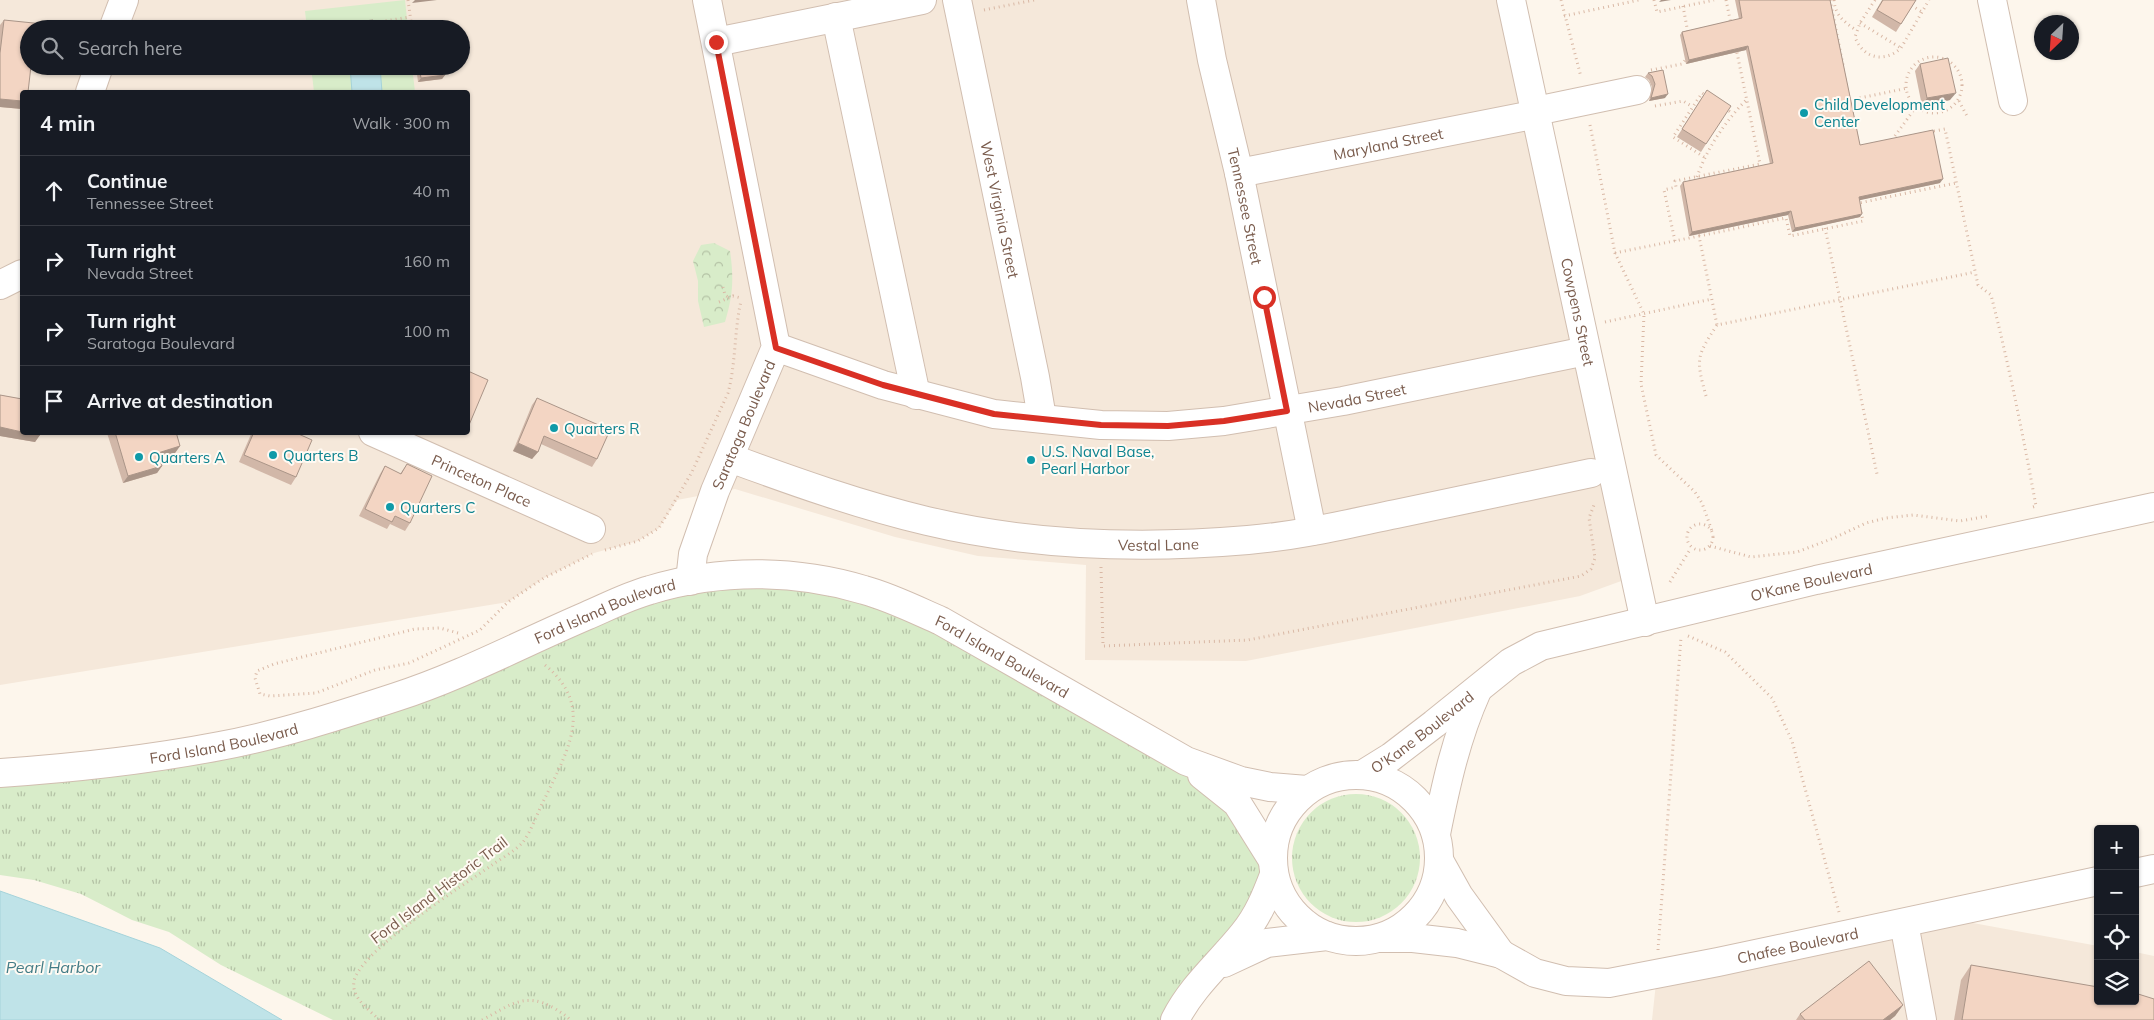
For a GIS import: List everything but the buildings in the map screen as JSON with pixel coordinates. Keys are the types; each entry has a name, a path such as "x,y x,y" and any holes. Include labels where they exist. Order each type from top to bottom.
{"street":[{"path":"116,20 124,0"},
{"name":"Saratoga Boulevard","path":"690,582 693,554 715,491 776,348 707,0"},
{"path":"716,42 922,0"},
{"name":"West Virginia Street","path":"957,0 1042,418"},
{"name":"Tennessee Street","path":"1201,0 1212,60 1239,173 1312,531"},
{"name":"Cowpens Street","path":"1511,0 1537,112 1586,351 1645,622"},
{"path":"1992,0 2013,101"},
{"path":"836,17 916,395"},
{"path":"91,90 96,75"},
{"name":"Maryland Street","path":"1239,173 1537,112 1586,100 1646,90"},
{"path":"0,285 20,274"},
{"name":"Nevada Street","path":"776,348 916,395 994,414 1101,425 1168,426 1224,421 1343,401 1586,351"},
{"name":"Princeton Place","path":"379,435 596,544"},
{"name":"Vestal Lane","path":"730,458 843,498 930,522 1008,535 1101,544 1185,544 1249,540 1312,531 1591,474"},
{"name":"O'Kane Boulevard","path":"1362,775 1391,757 1511,662 1541,646 1816,580 2154,507"},
{"name":"Ford Island Boulevard","path":"0,773 126,761 222,746 300,726 398,697 502,654 624,599 650,590 735,574 768,574 829,580 883,596 941,621 1186,761 1240,781 1270,787 1307,790"},
{"name":"O'Kane Boulevard","path":"1436,834 1460,733 1480,686"},
{"name":"Ford Island Boulevard","path":"1186,761 1237,803 1273,867"},
{"path":"1175,1020 1181,1008 1200,983 1245,932 1262,906 1273,867 1276,832 1288,808 1307,790 1333,778 1362,775 1386,780 1408,793 1425,812 1436,834 1440,862 1434,887 1422,910 1403,927 1380,938 1362,941 1344,940 1327,936 1308,927 1293,913 1281,895 1273,867"},
{"name":"Chafee Boulevard","path":"1440,862 1459,896 1501,954"},
{"path":"2139,872 2154,869"},
{"name":"Chafee Boulevard","path":"1380,938 1413,938 1457,943 1501,954 1535,973 1566,981 1609,983 2094,882"},
{"path":"1904,923 1922,1020"},
{"path":"1214,968 1267,944 1327,936"}],"path":[{"path":"408,0 410,20"},
{"path":"1561,0 1586,100 1616,253 1644,314 1641,384 1656,455 1695,492 1702,503 1712,531 1714,539 1710,546 1703,550 1691,548 1686,540 1691,527 1703,524 1712,531"},
{"path":"1564,16 1639,0"},
{"path":"1654,0 1657,12 1714,0"},
{"path":"1726,0 1732,27"},
{"path":"1830,0 1845,73"},
{"path":"1834,0 1834,10 1845,23 1856,30"},
{"path":"1874,0 1856,30 1855,37 1858,44 1874,57 1888,57 1901,48 1929,0"},
{"path":"1903,0 1922,12"},
{"path":"1683,6 1690,41"},
{"path":"391,20 410,17"},
{"path":"1860,23 1901,48"},
{"path":"1675,241 1664,190 1676,187 1675,182 1760,164 1736,44 1728,46"},
{"path":"1646,90 1682,64 1692,52"},
{"path":"1939,56 1956,65 1961,93 1959,101 1952,108 1934,114 1916,108 1908,88 1909,73 1913,66 1921,60 1939,56"},
{"path":"1850,100 1908,88"},
{"path":"1646,90 1683,101 1693,107"},
{"path":"1849,92 1852,110"},
{"path":"1704,158 1673,137 1702,93 1710,98"},
{"path":"1697,177 1704,158 1733,114 1747,99"},
{"path":"1959,101 1968,118"},
{"path":"1718,103 1733,114"},
{"path":"1892,140 1916,108"},
{"path":"1927,133 1945,129 1978,285 1992,295 2004,344 2036,506 2027,508"},
{"path":"1884,142 1901,138"},
{"path":"1616,253 1786,218 1790,236 1825,227 1863,221 1859,203 1956,183"},
{"path":"1825,227 1877,474"},
{"path":"1699,236 1718,325"},
{"path":"1706,396 1699,369 1701,350 1718,325 1975,272"},
{"path":"723,287 725,295 728,297"},
{"path":"719,302 728,297 741,298"},
{"path":"1603,322 1712,299"},
{"path":"458,634 440,628 415,628 274,664 257,671 257,686 260,694 270,696 316,693 375,670 410,663 480,630 516,597 596,544 638,541 659,528 692,472 716,417"},
{"path":"1101,544 1103,646 1248,640 1581,576 1591,569 1595,558 1589,518 1596,500 1591,474"},
{"path":"1710,546 1751,557 1797,552 1866,523 1886,518 1913,515 1960,521 1989,515"},
{"path":"1670,582 1691,548"},
{"path":"1656,974 1681,633 1725,652 1772,698 1792,741 1839,913"},
{"name":"Ford Island Historic Trail","path":"380,1020 358,999 354,990 354,979 361,968 382,944 523,841 560,766 571,739 574,719 570,697 559,676 545,665"},
{"path":"482,1020 519,1000 532,999 546,1004 570,1020"}],"shaded area":[{"path":"0,0 1511,0 1635,576 1580,596 1246,661 1085,660 1086,565 978,556 895,537 735,489 677,500 659,528 638,541 594,553 544,578 508,602 0,685"},
{"path":"1935,916 2094,945 2094,1005 2139,1005 2139,953 2154,956 2154,1020 1652,1020 1657,974"}],"green space":[{"path":"405,0 407,20 306,20 305,11"},
{"path":"312,75 413,75 415,90 314,90"},
{"path":"714,243 730,251 732,270 731,295 725,322 704,327 698,301 698,281 693,261 701,245"},
{"path":"690,581 865,590 1237,803 1274,875 1175,1020 333,1020 221,965 169,932 132,920 81,894 34,880 0,875 0,773 222,746"},
{"path":"1356,794 1380,799 1392,805 1401,813 1409,822 1415,834 1420,858 1415,882 1409,894 1401,903 1392,911 1380,917 1356,922 1332,917 1320,911 1311,903 1303,894 1297,882 1292,858 1297,834 1303,822 1311,813 1320,805 1332,799"}],"water":[{"path":"351,75 381,75 382,90 352,90"},
{"name":"Pearl Harbor","path":"0,891 160,948 282,1020 0,1020"}],"place":[{"name":"Child Development Center","path":"1804,113"},
{"name":"Quarters R","path":"554,428"},
{"name":"Quarters B","path":"273,455"},
{"name":"Quarters A","path":"139,457"},
{"name":"U.S. Naval Base, Pearl Harbor","path":"1031,460"},
{"name":"Quarters C","path":"390,507"}],"route":[{"path":"716,42 776,348 883,385 938,401 994,414 1101,425 1168,426 1224,421 1287,411 1264,297"}]}
